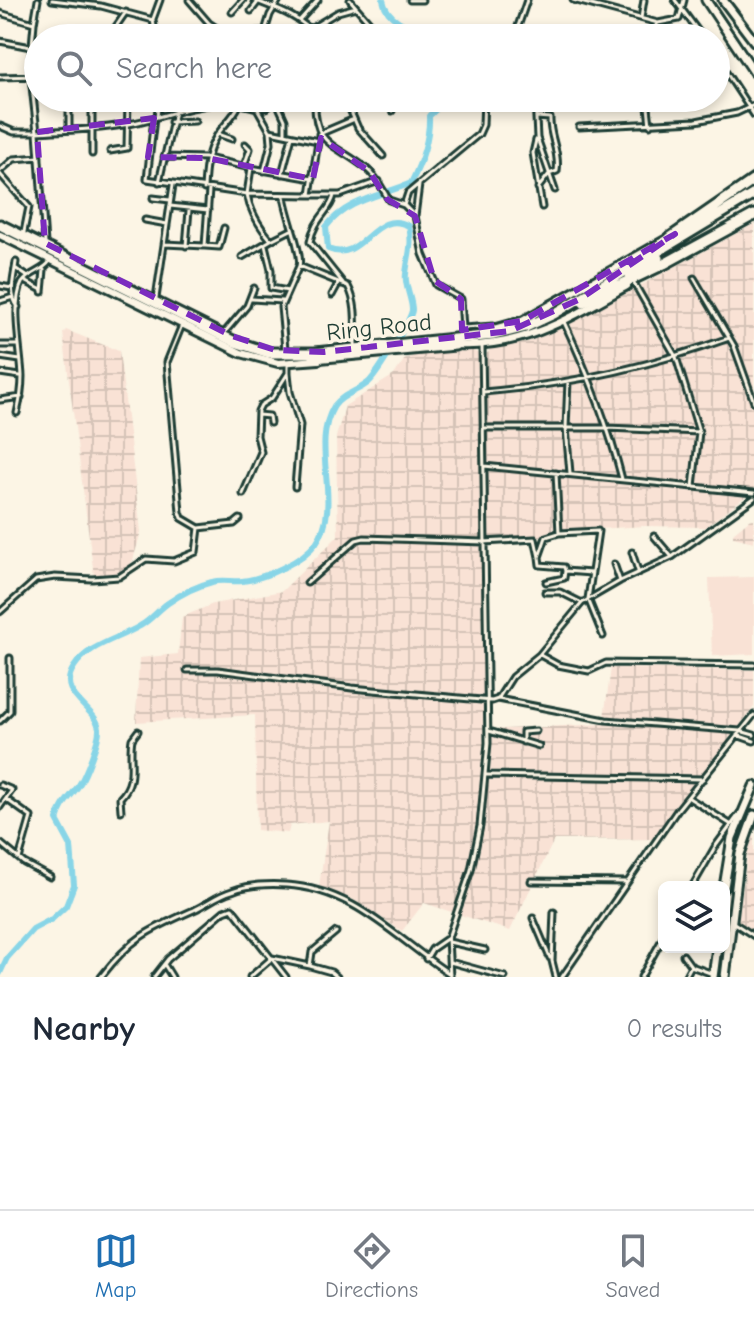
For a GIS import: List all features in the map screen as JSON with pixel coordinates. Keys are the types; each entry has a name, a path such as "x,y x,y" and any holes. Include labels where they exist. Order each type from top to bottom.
{"highway":[{"path":"649,256 675,234 754,180"},
{"name":"Ring Road","path":"456,342 494,335 540,321 754,194"},
{"name":"Ring Road","path":"0,228 235,342 269,353 324,355 495,340 528,331 584,302 754,201"},
{"path":"584,302 664,264 754,215"},
{"name":"Ring Road","path":"324,355 355,348 383,349"}],"main road":[{"path":"706,0 722,24"},
{"path":"723,0 754,41"},
{"path":"730,36 754,72"},
{"path":"725,881 732,838 754,786"},
{"path":"725,977 740,854 754,814 747,799"},
{"path":"732,838 754,814"},
{"path":"714,976 716,953"}],"street":[{"path":"0,13 34,23 38,0"},
{"path":"52,0 90,2 153,20"},
{"path":"154,24 160,0"},
{"path":"189,0 210,24"},
{"path":"232,12 243,0"},
{"path":"267,0 303,24"},
{"path":"267,24 273,5 279,0"},
{"path":"304,0 311,7"},
{"path":"299,21 318,0"},
{"path":"350,0 370,24"},
{"path":"410,0 422,0"},
{"path":"519,24 527,0"},
{"path":"573,0 658,23 677,20 684,0"},
{"path":"641,18 644,0"},
{"path":"675,0 692,24"},
{"path":"251,11 256,1 273,5"},
{"path":"318,24 338,12 356,7"},
{"path":"118,24 126,12"},
{"path":"0,41 24,46"},
{"path":"0,77 24,76"},
{"path":"730,76 752,106 754,115"},
{"path":"579,127 650,125 714,118 752,106"},
{"path":"35,112 45,243"},
{"path":"69,112 69,130"},
{"path":"92,112 92,154"},
{"path":"110,151 127,148 129,112"},
{"path":"157,112 147,179 206,190 284,196 334,195 379,181"},
{"path":"0,126 14,132 69,130 129,124 172,112"},
{"path":"159,182 175,112"},
{"path":"205,246 207,158 218,134 236,112"},
{"path":"259,112 270,131 271,143 264,171"},
{"path":"282,112 285,134"},
{"path":"310,195 319,138 315,112"},
{"path":"349,112 352,120 383,156"},
{"path":"404,205 405,196 479,134 483,112"},
{"path":"536,112 537,138 555,190"},
{"path":"649,112 650,125"},
{"path":"536,117 550,118 549,130 556,147 558,168 538,188"},
{"path":"319,138 352,120"},
{"path":"171,122 195,121"},
{"path":"270,131 319,138 369,171 383,187 386,197 404,205 415,216"},
{"path":"218,134 232,139"},
{"path":"282,174 292,136"},
{"path":"537,138 533,153 542,207"},
{"path":"244,166 251,147 245,144"},
{"path":"24,232 29,207 0,172 14,159 39,157"},
{"path":"164,157 207,158 313,181"},
{"path":"251,168 247,194 249,205 257,223 271,240"},
{"path":"313,181 320,195"},
{"path":"156,298 173,185"},
{"path":"419,185 415,216 423,254 434,280 440,288 461,299 463,328 501,328"},
{"path":"334,195 332,204 318,218 310,242 344,285"},
{"path":"284,196 291,230 301,255 289,291 282,301 285,350"},
{"path":"153,198 171,200"},
{"path":"170,206 208,210"},
{"path":"186,246 189,208"},
{"path":"145,220 167,224"},
{"path":"0,228 24,232 224,333 261,348 324,355"},
{"path":"0,228 51,259 256,359 288,363 324,355"},
{"path":"165,244 219,247 224,228"},
{"path":"242,257 291,230"},
{"path":"456,342 533,315 675,234"},
{"path":"265,245 271,270 271,288 289,291"},
{"path":"15,268 42,291 44,270 51,259"},
{"path":"16,262 12,288 18,307"},
{"path":"456,342 482,346 518,339 564,321 664,264"},
{"path":"299,266 350,289 355,307 355,348"},
{"path":"17,413 22,376 20,291 26,278 44,270"},
{"path":"694,278 729,338 754,402"},
{"path":"332,295 338,283"},
{"path":"634,283 676,357 699,432 693,487"},
{"path":"0,286 12,288"},
{"path":"224,333 252,299 254,288"},
{"path":"0,301 13,297"},
{"path":"252,299 282,301"},
{"path":"564,321 589,378 622,479"},
{"path":"182,325 167,362 180,512 182,518 199,528 234,524 240,519"},
{"path":"483,392 589,378 676,357 729,338"},
{"path":"0,345 19,345"},
{"path":"450,976 448,940 471,870 488,731 482,346"},
{"path":"0,357 20,361"},
{"path":"288,363 290,392 300,425 295,487"},
{"path":"0,373 22,376"},
{"path":"243,494 261,452 257,436 261,405 272,398 288,373"},
{"path":"568,381 566,428 570,473"},
{"path":"0,400 21,397"},
{"path":"258,415 269,416 270,423"},
{"path":"483,428 699,432"},
{"path":"484,466 570,473 754,496"},
{"path":"556,472 559,533"},
{"path":"498,699 512,677 539,655 582,603 672,557 754,496"},
{"path":"0,612 36,580 119,577 146,559 174,561 190,556 196,552 199,528"},
{"path":"539,557 546,537 559,533 597,531 588,599 603,636"},
{"path":"654,536 672,557"},
{"path":"307,583 359,538 484,542 535,539 540,565 564,567 565,571"},
{"path":"632,552 638,572"},
{"path":"614,564 620,581"},
{"path":"565,571 591,573"},
{"path":"546,582 562,579 565,571"},
{"path":"545,592 560,592 582,603"},
{"path":"539,655 558,665 593,672 606,663 754,665"},
{"path":"0,721 10,709 10,658"},
{"path":"187,670 218,670 352,688 486,701 498,699 606,720 740,731 754,735"},
{"path":"562,977 687,797 754,715"},
{"path":"121,811 120,798 128,789 133,769 132,739 138,731"},
{"path":"488,731 539,746"},
{"path":"523,742 523,732 536,731"},
{"path":"737,735 754,741"},
{"path":"485,775 703,779"},
{"path":"0,785 12,790 0,807"},
{"path":"687,797 730,824"},
{"path":"6,799 31,817 19,859"},
{"path":"696,881 730,824 743,809"},
{"path":"0,843 19,859 50,877"},
{"path":"531,881 627,882"},
{"path":"101,977 130,942 223,894 251,885 307,886 349,901 384,924 450,976"},
{"path":"154,977 164,964 224,911 232,908 286,977"},
{"path":"552,961 554,912"},
{"path":"533,918 556,977"},
{"path":"732,921 754,936"},
{"path":"310,966 312,952 336,932"},
{"path":"426,959 432,949 448,940 485,950"},
{"path":"641,977 658,947"},
{"path":"683,955 691,966 714,976"},
{"path":"272,958 331,972 337,977"},
{"path":"250,977 272,958"},
{"path":"450,962 505,977"},
{"path":"164,964 172,977"},
{"path":"685,977 691,966"}],"highlighted area":[{"path":"154,118 148,157 207,158 313,179 321,138 369,171 387,199 415,216 434,280 461,299 462,330 522,321 675,234 580,299 510,331 324,352 275,350 232,336 45,243 37,132"}],"shaded area":[{"path":"754,224 754,490 705,527 645,526 565,531 540,537 481,537 484,730 603,724 611,668 754,670 754,707 653,839 554,840 510,931 424,903 402,931 352,899 319,886 329,821 290,825 288,833 257,830 255,715 136,722 139,658 178,654 182,617 213,604 282,591 338,536 336,437 345,406 394,375 404,360 416,355 472,350 488,353 490,349 527,342 562,328"},
{"path":"66,330 119,351 141,532 133,560 125,573 94,576 63,333"},
{"path":"754,519 754,542 733,537 733,533"},
{"path":"754,577 754,654 712,656 709,578"},
{"path":"754,835 754,933 738,923 748,852"}],"waterway":[{"path":"383,0 391,15 405,24"},
{"path":"0,973 7,958 33,929 52,919 66,906 74,885 71,846 57,820 63,805 85,774 99,733 96,720 69,685 74,667 87,653 144,624 168,603 189,591 216,581 251,580 272,573 302,556 316,543 324,527 327,510 327,422 337,402 373,377 412,310 406,278 409,226 397,222 386,224 351,249 340,252 328,249 326,227 354,204 411,183 424,151 429,116 433,112"}],"tram line":[{"path":"711,0 727,24"},
{"path":"730,28 754,63"}]}
